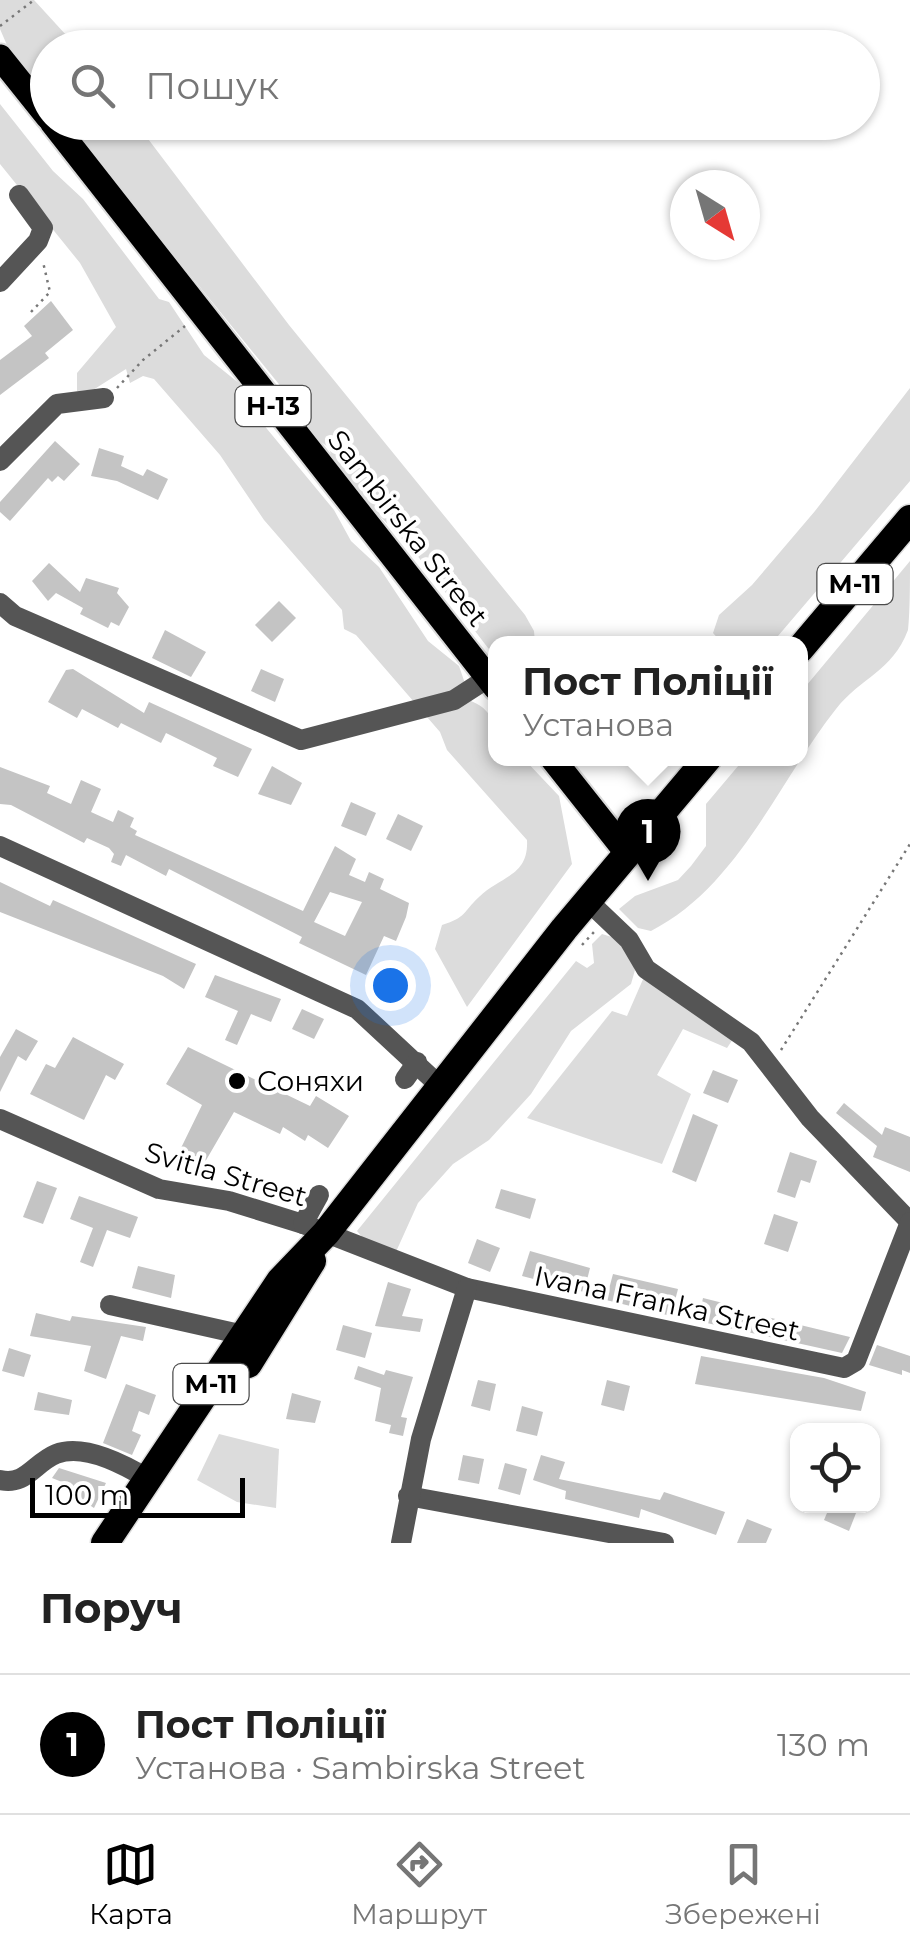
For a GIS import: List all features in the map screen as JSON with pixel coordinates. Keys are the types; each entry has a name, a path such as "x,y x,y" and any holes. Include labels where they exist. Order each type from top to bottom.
{"highway":[{"name":"М-11","path":"808,640 910,519"},
{"name":"М-11","path":"105,1543 315,1229 440,1086 701,766"},
{"name":"М-11","path":"126,1543 296,1292 315,1229"}],"main road":[{"name":"Sambirska Street","path":"0,58 30,95"},
{"name":"Sambirska Street","path":"66,140 488,678"},
{"path":"558,766 628,854"}],"street":[{"path":"0,282 38,241 41,222 19,195"},
{"path":"0,461 57,404 104,398"},
{"path":"0,603 15,616 301,740 454,700 488,685"},
{"path":"0,846 357,1008 411,1070 440,1086"},
{"path":"588,901 628,940 646,969 720,1016 751,1042 810,1118 910,1222"},
{"name":"Svitla Street","path":"0,1119 159,1188 229,1201 315,1229"},
{"path":"315,1229 319,1195"},
{"name":"Ivana Franka Street","path":"315,1229 466,1288 844,1368 856,1361 910,1222"},
{"path":"402,1543 408,1496 466,1288"},
{"path":"110,1305 244,1334"},
{"path":"0,1480 24,1478 41,1462 68,1451 115,1462 148,1479"},
{"path":"408,1496 664,1543"}],"path":[{"path":"0,26 34,0"},
{"path":"31,312 50,292 38,241"},
{"path":"104,398 143,360 201,314"},
{"path":"770,1067 910,844"}],"shaded area":[{"path":"0,0 34,0 61,30 30,30 30,76 16,66 0,29"},
{"path":"0,104 53,171 83,199 159,299 169,302 204,355 240,384 258,418 334,510 351,541 379,567 428,641 459,666 471,701 488,713 488,766 531,766 559,796 572,864 467,1007 435,949 442,925 460,917 487,890 518,868 527,840 447,750 440,732 356,635 344,629 342,610 264,520 220,455 154,379 143,376 130,383 126,369 93,390 77,391 77,373 116,327 80,263 0,164"},
{"path":"84,140 149,140 289,325 525,615 534,636 488,636 488,648 413,550 335,470 329,448 315,437 278,383"},
{"path":"910,388 910,481 778,636 716,636 713,633 719,615 752,585"},
{"path":"910,561 908,630 901,644 885,665 836,709 808,749 808,684"},
{"path":"738,766 797,766 754,831 708,888 682,912 651,931 638,928 619,909 635,896 678,880 691,866 706,846 706,804"},
{"path":"602,934 625,941 635,970 631,984 571,1031 531,1094 489,1140 453,1164 418,1203 395,1254 379,1257 357,1231 576,961 587,968 594,963 592,944"},
{"path":"644,977 735,1036 727,1048 683,1029 657,1075 691,1094 662,1164 527,1118 612,1011 627,1016"},
{"path":"219,1434 279,1449 276,1508 237,1502 197,1480"}],"building":[{"path":"51,301 73,330 45,353 49,358 0,395 0,360 32,336 24,326"},
{"path":"55,441 80,464 64,481 58,476 52,482 48,478 10,521 0,512 0,502"},
{"path":"99,448 124,456 121,466 143,476 147,469 168,479 158,500 117,481 91,476"},
{"path":"49,563 80,592 86,578 119,588 117,593 129,607 119,626 111,622 108,628 80,614 83,608 56,593 48,601 32,581"},
{"path":"279,601 296,618 272,642 255,625"},
{"path":"165,630 206,652 191,677 152,658"},
{"path":"73,669 144,713 149,702 252,749 238,777 213,766 217,758 166,733 161,743 121,723 118,728 82,709 77,718 48,702 66,670"},
{"path":"261,669 284,679 275,702 251,691"},
{"path":"272,766 302,783 291,805 258,794"},
{"path":"0,767 50,786 47,793 71,804 81,780 101,789 91,812 113,822 118,810 134,818 130,827 137,831 135,835 303,911 335,846 356,859 349,875 365,882 369,872 384,879 380,889 409,903 406,917 396,941 384,936 366,975 299,943 302,937 169,869 166,876 126,855 121,866 111,862 114,854 109,848 87,838 84,843 11,805 0,804","holes":["330,892 362,902 345,936 314,922"]},
{"path":"351,802 376,813 366,836 341,826"},
{"path":"398,814 423,826 411,851 386,839"},
{"path":"0,882 50,906 53,900 196,964 184,989 163,976 0,912"},
{"path":"215,975 281,999 271,1022 251,1014 237,1045 225,1040 238,1011 205,997"},
{"path":"302,1009 324,1019 314,1039 292,1029"},
{"path":"16,1029 38,1041 26,1061 18,1056 0,1092 0,1057"},
{"path":"73,1037 124,1064 115,1080 106,1075 84,1120 30,1094 46,1064 55,1068"},
{"path":"188,1047 310,1106 316,1096 349,1116 328,1148 308,1135 305,1141 283,1127 280,1134 234,1112 205,1162 181,1148 202,1105 166,1084"},
{"path":"713,1070 738,1080 728,1103 703,1093"},
{"path":"844,1103 882,1135 885,1127 910,1137 910,1172 873,1157 877,1146 836,1113"},
{"path":"693,1114 718,1125 696,1182 672,1172"},
{"path":"790,1152 817,1161 810,1183 801,1180 795,1198 777,1192"},
{"path":"37,1181 57,1188 43,1224 23,1217"},
{"path":"501,1189 536,1199 530,1219 495,1208"},
{"path":"79,1196 138,1217 130,1238 107,1230 93,1267 80,1262 93,1228 70,1219"},
{"path":"774,1214 798,1222 788,1252 764,1244"},
{"path":"477,1239 500,1248 490,1272 468,1263"},
{"path":"530,1251 590,1268 584,1292 522,1276"},
{"path":"138,1266 175,1275 171,1298 132,1288"},
{"path":"613,1274 678,1289 671,1316 606,1300"},
{"path":"388,1282 411,1289 402,1316 423,1319 420,1332 375,1326"},
{"path":"703,1298 850,1337 842,1353 698,1321"},
{"path":"36,1313 70,1321 72,1316 146,1327 143,1341 121,1336 106,1379 84,1371 91,1346 30,1336"},
{"path":"343,1325 372,1333 365,1358 336,1350"},
{"path":"877,1345 910,1356 910,1373 902,1370 902,1375 869,1365"},
{"path":"9,1348 31,1355 24,1377 2,1371"},
{"path":"701,1356 824,1378 866,1392 861,1411 695,1384"},
{"path":"358,1366 384,1375 386,1370 413,1377 401,1417 407,1418 403,1436 389,1433 391,1425 375,1421 381,1388 354,1379"},
{"path":"478,1380 496,1384 490,1411 471,1406"},
{"path":"607,1380 630,1386 624,1411 601,1405"},
{"path":"126,1384 156,1395 149,1415 139,1411 132,1431 141,1435 132,1455 103,1443"},
{"path":"38,1392 72,1400 69,1415 34,1410"},
{"path":"292,1393 321,1401 315,1423 286,1419"},
{"path":"522,1406 543,1412 537,1436 516,1431"},
{"path":"463,1455 484,1459 479,1484 458,1480"},
{"path":"541,1455 565,1462 559,1479 660,1500 664,1492 725,1512 716,1535 641,1509 639,1518 565,1499 566,1491 533,1480"},
{"path":"505,1463 527,1469 520,1495 498,1489"},
{"path":"59,1468 106,1483 94,1508 74,1495 77,1488 52,1478"},
{"path":"827,1513 856,1513 849,1531 824,1520"},
{"path":"747,1519 772,1529 766,1543 737,1543"}],"place":[{"name":"Пост Поліції","path":"648,881"},
{"name":"Соняхи","path":"237,1081"}]}
